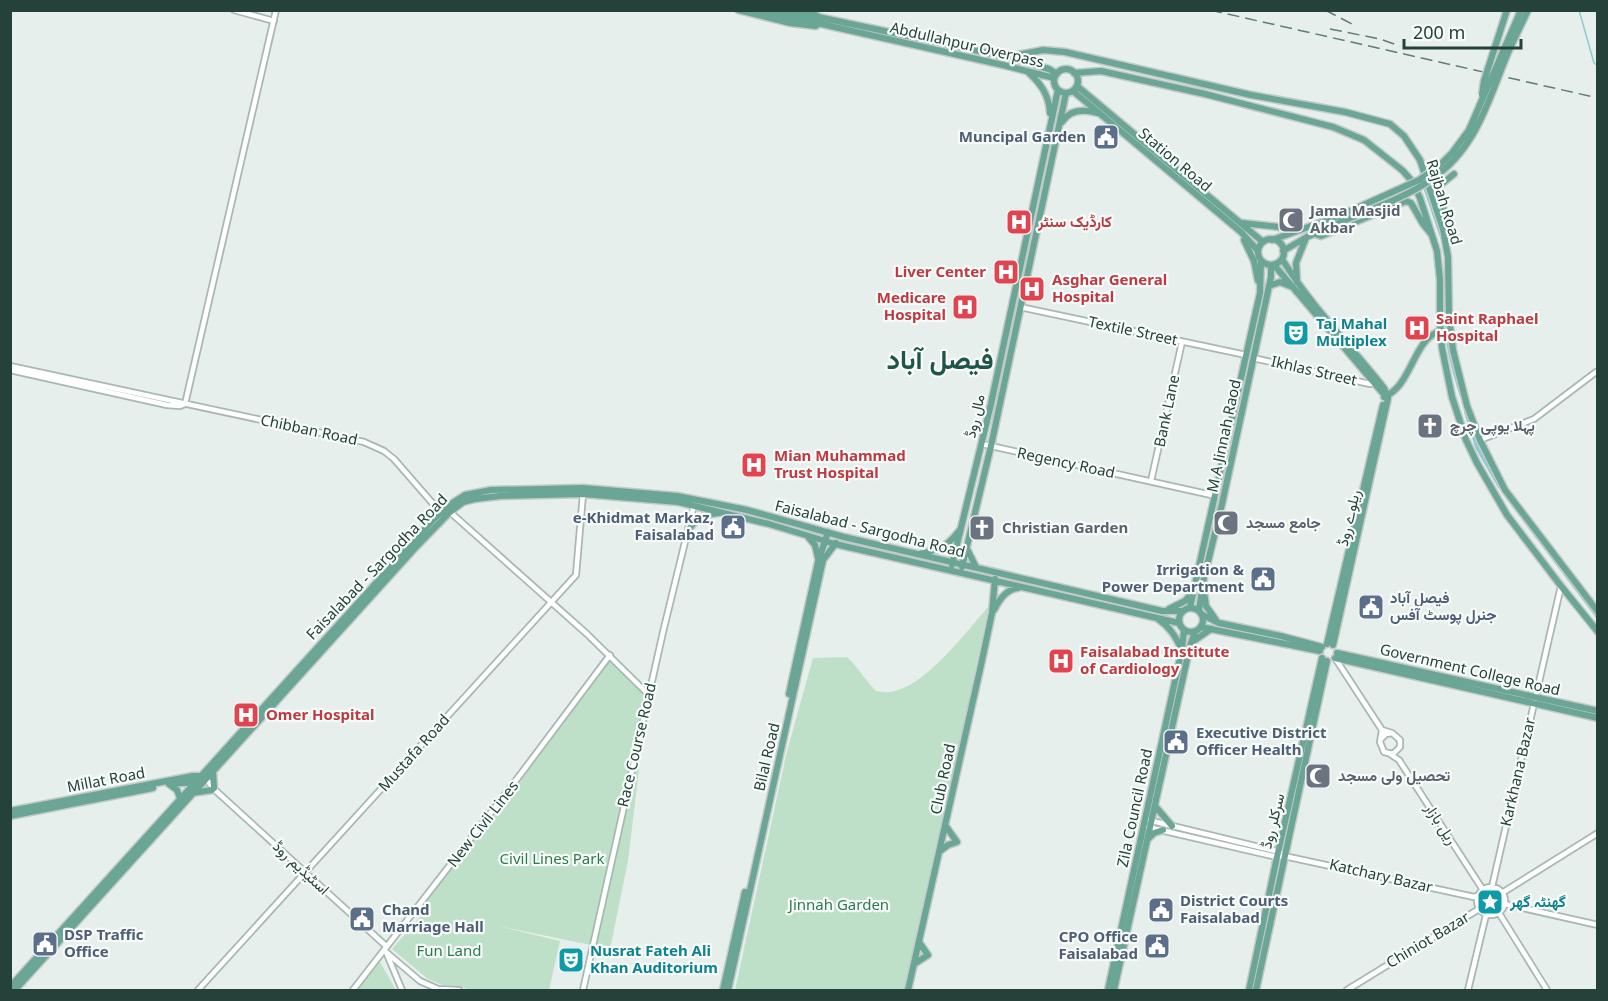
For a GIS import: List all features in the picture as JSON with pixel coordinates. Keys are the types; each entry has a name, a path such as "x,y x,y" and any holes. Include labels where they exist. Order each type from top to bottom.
{"main road":[{"path":"738,10 768,15"},
{"path":"759,10 768,15"},
{"name":"Abdullahpur Overpass","path":"785,10 1007,57 1049,69 1056,76"},
{"path":"808,10 822,19"},
{"path":"1480,105 1484,81 1507,10"},
{"path":"1283,251 1340,219 1404,188 1438,167 1469,130 1521,10"},
{"path":"1250,356 1260,293 1262,261 1258,251 1263,242 1298,229 1340,219 1421,186 1442,172 1467,145 1484,116 1504,62 1528,10"},
{"name":"Abdullahpur Overpass","path":"768,15 829,26 1056,76"},
{"name":"Rajbah Road","path":"1007,57 1049,50 1094,58 1251,94 1346,112 1390,124 1404,136 1420,160 1446,240 1449,272 1445,330 1467,406 1480,440 1505,490 1598,612"},
{"path":"1091,71 1094,58"},
{"path":"1064,69 1074,73 1078,79 1072,90 1058,90 1054,84 1056,76 1064,69"},
{"path":"1028,71 1041,84 1050,102 1051,122"},
{"name":"Rajbah Road","path":"1074,73 1101,71 1334,127 1364,140 1402,170 1411,180 1434,236 1445,330 1447,374 1476,464 1493,493 1598,632"},
{"path":"1175,88 1177,77"},
{"name":"مال روڈ","path":"949,571 982,444 1058,90"},
{"name":"مال روڈ","path":"960,573 991,446 1059,127 1072,90"},
{"name":"Station Road","path":"1072,90 1241,232 1258,251"},
{"name":"Station Road","path":"1072,90 1263,242"},
{"path":"1059,127 1065,116 1074,112 1086,110 1101,114"},
{"path":"1446,240 1447,227 1439,186 1454,174"},
{"path":"1315,234 1321,236 1407,201 1411,203 1423,224 1434,236"},
{"path":"1241,223 1298,229"},
{"path":"1241,232 1254,261 1260,293"},
{"path":"1295,285 1296,263 1306,237"},
{"path":"1272,240 1280,243 1283,251 1282,259 1295,285 1385,397"},
{"path":"1273,265 1282,259"},
{"path":"1262,261 1273,265 1295,285 1378,381 1385,397"},
{"name":"M A Jinnah Raod","path":"1201,613 1199,584 1216,496 1273,265"},
{"path":"1269,286 1280,282 1295,285"},
{"name":"ریلوے روڈ","path":"1326,646 1385,397 1396,389 1428,338 1445,330"},
{"name":"M A Jinnah Raod","path":"1190,608 1199,584 1250,356"},
{"path":"1457,410 1467,406"},
{"name":"Faisalabad - Sargodha Road","path":"10,987 441,513 465,495 513,488 583,488 677,496 722,512 825,542 1022,588 1148,612 1182,611"},
{"name":"Faisalabad - Sargodha Road","path":"15,990 192,793 200,780 213,771 450,512 463,502 500,495 582,494 695,503 747,510 843,537 976,567 1148,612 1179,623"},
{"path":"687,533 699,519 722,512"},
{"path":"920,554 943,548 950,543 961,528"},
{"name":"Bilal Road","path":"723,990 818,562 828,532"},
{"path":"803,534 813,540 818,552 818,562"},
{"name":"Bilal Road","path":"728,990 823,560 843,537"},
{"path":"967,549 976,567"},
{"name":"Club Road","path":"908,990 992,613 995,573"},
{"path":"1162,611 1185,601 1199,584"},
{"path":"1199,584 1206,606 1218,623"},
{"path":"992,613 1005,594 1013,588 1022,588"},
{"path":"1201,627 1195,632 1184,630 1179,623 1182,611 1190,608 1218,623 1326,646 1336,655 1325,659 1326,646"},
{"path":"1148,612 1166,625 1182,648"},
{"path":"1201,613 1201,627"},
{"path":"1201,627 1309,648 1326,646"},
{"path":"1191,643 1211,629"},
{"name":"Zila Council Road","path":"1114,990 1115,971 1147,823 1184,630"},
{"name":"Zila Council Road","path":"1108,990 1115,971 1146,840 1147,823 1155,806 1195,632"},
{"path":"1309,648 1318,659 1320,669"},
{"name":"Government College Road","path":"1336,655 1534,700 1598,711"},
{"name":"سرکلر روڈ","path":"1249,990 1277,854 1320,669 1325,659"},
{"name":"سرکلر روڈ","path":"1256,990 1325,659"},
{"path":"1534,700 1598,718"},
{"path":"192,793 214,789 213,771"},
{"name":"Millat Road","path":"10,816 200,780"},
{"name":"Millat Road","path":"10,811 200,780"},
{"path":"170,784 177,790 180,798"},
{"path":"1155,806 1172,826"},
{"path":"939,851 957,842 945,824"},
{"path":"1146,840 1154,833 1163,830"},
{"path":"913,965 928,955 919,942"}],"street":[{"path":"234,10 274,21"},
{"path":"184,404 276,10"},
{"name":"Textile Street","path":"1020,307 1250,356"},
{"name":"Bank Lane","path":"1151,481 1182,342"},
{"name":"Ikhlas Street","path":"1250,356 1370,384 1374,383"},
{"name":"Chibban Road","path":"10,368 167,405 184,404 364,442 384,451 394,459 441,513"},
{"path":"1480,440 1534,419 1597,372"},
{"name":"Regency Road","path":"982,444 1216,496"},
{"name":"Mustafa Road","path":"198,990 576,575 582,494"},
{"name":"Race Course Road","path":"583,990 648,694 695,503"},
{"path":"450,512 610,655 648,694"},
{"name":"Karkhana Bazar","path":"1492,887 1561,586"},
{"name":"New Civil Lines","path":"353,990 582,695 610,655"},
{"path":"1336,655 1382,730 1381,739"},
{"path":"1382,730 1398,737 1399,760"},
{"path":"1381,739 1386,734 1392,733"},
{"name":"ریل بازار","path":"1381,739 1381,749 1399,760 1483,890"},
{"path":"1390,754 1396,752 1400,747"},
{"name":"اسٹیڈیم روڈ","path":"200,780 214,789 306,873 420,981 435,990"},
{"name":"Katchary Bazar","path":"1147,823 1172,826 1277,854"},
{"name":"Katchary Bazar","path":"1147,823 1163,830 1477,896"},
{"path":"1502,893 1598,832"},
{"path":"1492,887 1502,893 1504,904 1499,913 1486,915 1479,909 1477,896 1483,890 1492,887"},
{"path":"1504,904 1598,924"},
{"name":"Chiniot Bazar","path":"1347,990 1479,909"},
{"path":"1499,913 1547,990"},
{"path":"1468,990 1486,915"},
{"path":"386,949 402,990"},
{"path":"435,990 459,990"}],"green space":[{"name":"Jinnah Garden","path":"989,606 907,990 735,990 787,751 813,658 847,657 876,691 895,691 908,686 933,667"},
{"name":"Civil Lines Park","path":"610,655 648,694 628,861 610,949 498,926 560,941 549,990 471,990 442,985 428,979 392,949 425,911 419,905"},
{"path":"380,962 396,990 357,990"}],"waterway":[{"path":"1579,10 1594,63 1598,66"},
{"path":"1424,184 1442,237"},
{"path":"1446,304 1446,327 1462,396"},
{"path":"1466,412 1477,447 1500,487"},
{"path":"1508,498 1598,617"}],"railway":[{"path":"1210,10 1598,98"},
{"path":"1325,10 1352,24"},
{"path":"1330,29 1380,39 1400,46"}],"place":[{"name":"Muncipal Garden","path":"1106,137"},
{"name":"Jama Masjid Akbar","path":"1291,220"},
{"name":"کارڈیک سنٹر","path":"1019,222"},
{"name":"Liver Center","path":"1006,272"},
{"name":"Asghar General Hospital","path":"1032,289"},
{"name":"Medicare Hospital","path":"965,307"},
{"name":"Saint Raphael Hospital","path":"1417,328"},
{"name":"Taj Mahal Multiplex","path":"1296,333"},
{"name":"پہلا یوپی چرچ","path":"1430,426"},
{"name":"Mian Muhammad Trust Hospital","path":"754,465"},
{"name":"جامع مسجد","path":"1226,523"},
{"name":"e-Khidmat Markaz, Faisalabad","path":"733,527"},
{"name":"Christian Garden","path":"982,528"},
{"name":"Irrigation & Power Department","path":"1263,579"},
{"name":"فیصل آباد جنرل پوسٹ آفس","path":"1371,607"},
{"name":"Faisalabad Institute of Cardiology","path":"1061,661"},
{"name":"Omer Hospital","path":"246,715"},
{"name":"Executive District Officer Health","path":"1176,742"},
{"name":"تحصیل ولی مسجد","path":"1318,776"},
{"name":"گھنٹہ گھر","path":"1490,902"},
{"name":"District Courts Faisalabad","path":"1161,910"},
{"name":"Chand Marriage Hall","path":"362,919"},
{"name":"DSP Traffic Office","path":"45,944"},
{"name":"CPO Office Faisalabad","path":"1157,946"},
{"name":"Nusrat Fateh Ali Khan Auditorium","path":"571,960"}],"district":[{"name":"فیصل آباد","path":"940,360"}],"park label":[{"name":"Fun Land","path":"449,951"}]}
